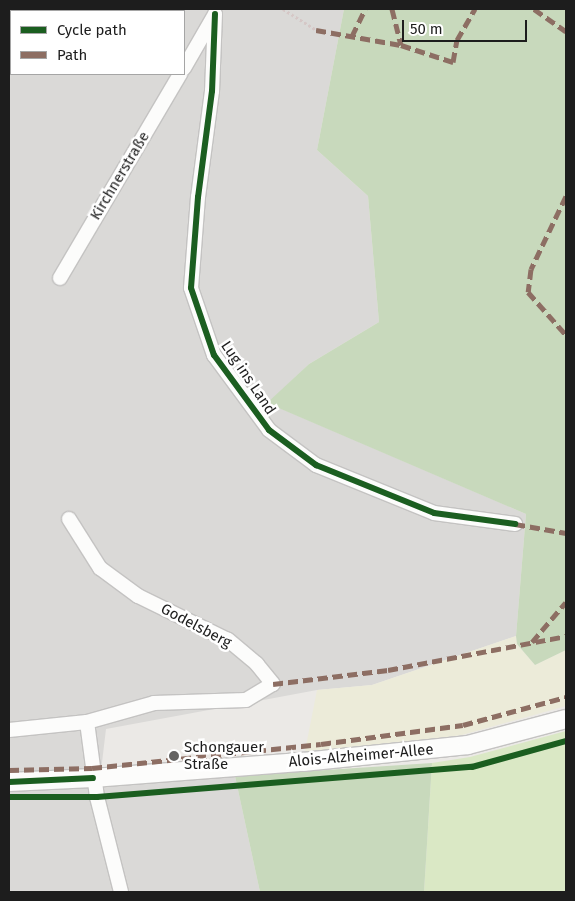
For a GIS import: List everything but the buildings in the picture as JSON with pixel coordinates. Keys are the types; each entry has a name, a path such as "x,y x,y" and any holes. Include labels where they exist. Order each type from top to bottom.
{"street":[{"path":"185,66 216,12"},
{"name":"Lug ins Land","path":"216,12 212,91 198,196 191,288 214,355 269,430 316,465 434,513 516,524"},
{"name":"Kirchnerstraße","path":"60,278 179,75"},
{"name":"Godelsberg","path":"9,730 87,722 154,703 246,700 273,684 257,664 228,640 138,596 100,568 68,519"},
{"name":"Alois-Alzheimer-Allee","path":"9,782 93,778 303,762 468,746 566,718"},
{"path":"87,722 93,778 121,892"}],"path":[{"path":"283,9 316,30"}],"shaded area":[{"path":"9,9 344,9 317,150 368,196 379,322 309,364 268,403 526,514 516,636 372,685 317,690 106,729 101,771 9,773"},
{"path":"235,776 260,892 9,892 9,790"}],"green space":[{"path":"344,9 566,9 566,650 535,665 517,644 516,636 526,514 267,403 309,364 379,322 368,196 317,150"},
{"path":"516,636 517,644 535,665 566,650 566,706 462,735 360,748 305,751 317,690 372,685"},
{"path":"566,731 566,892 424,892 432,763 470,757"},
{"path":"432,763 424,892 260,892 235,776"}],"marked path":[{"path":"352,36 365,9"},
{"path":"392,9 401,45 453,62 457,40 475,9"},
{"path":"534,9 566,31"},
{"path":"316,30 401,45"},
{"path":"566,196 531,269 528,292 566,335"},
{"path":"515,524 566,533"},
{"path":"532,642 566,602"},
{"path":"273,684 388,670 566,636"},
{"path":"9,770 92,768 321,744 463,725 566,697"}],"cycle path":[{"path":"215,14 212,91 198,197 191,288 214,355 269,430 316,465 434,513 515,524"},
{"path":"9,797 97,797 472,767 566,741"},
{"path":"9,782 93,778"}],"place":[{"name":"Schongauer Straße","path":"174,756"}]}
